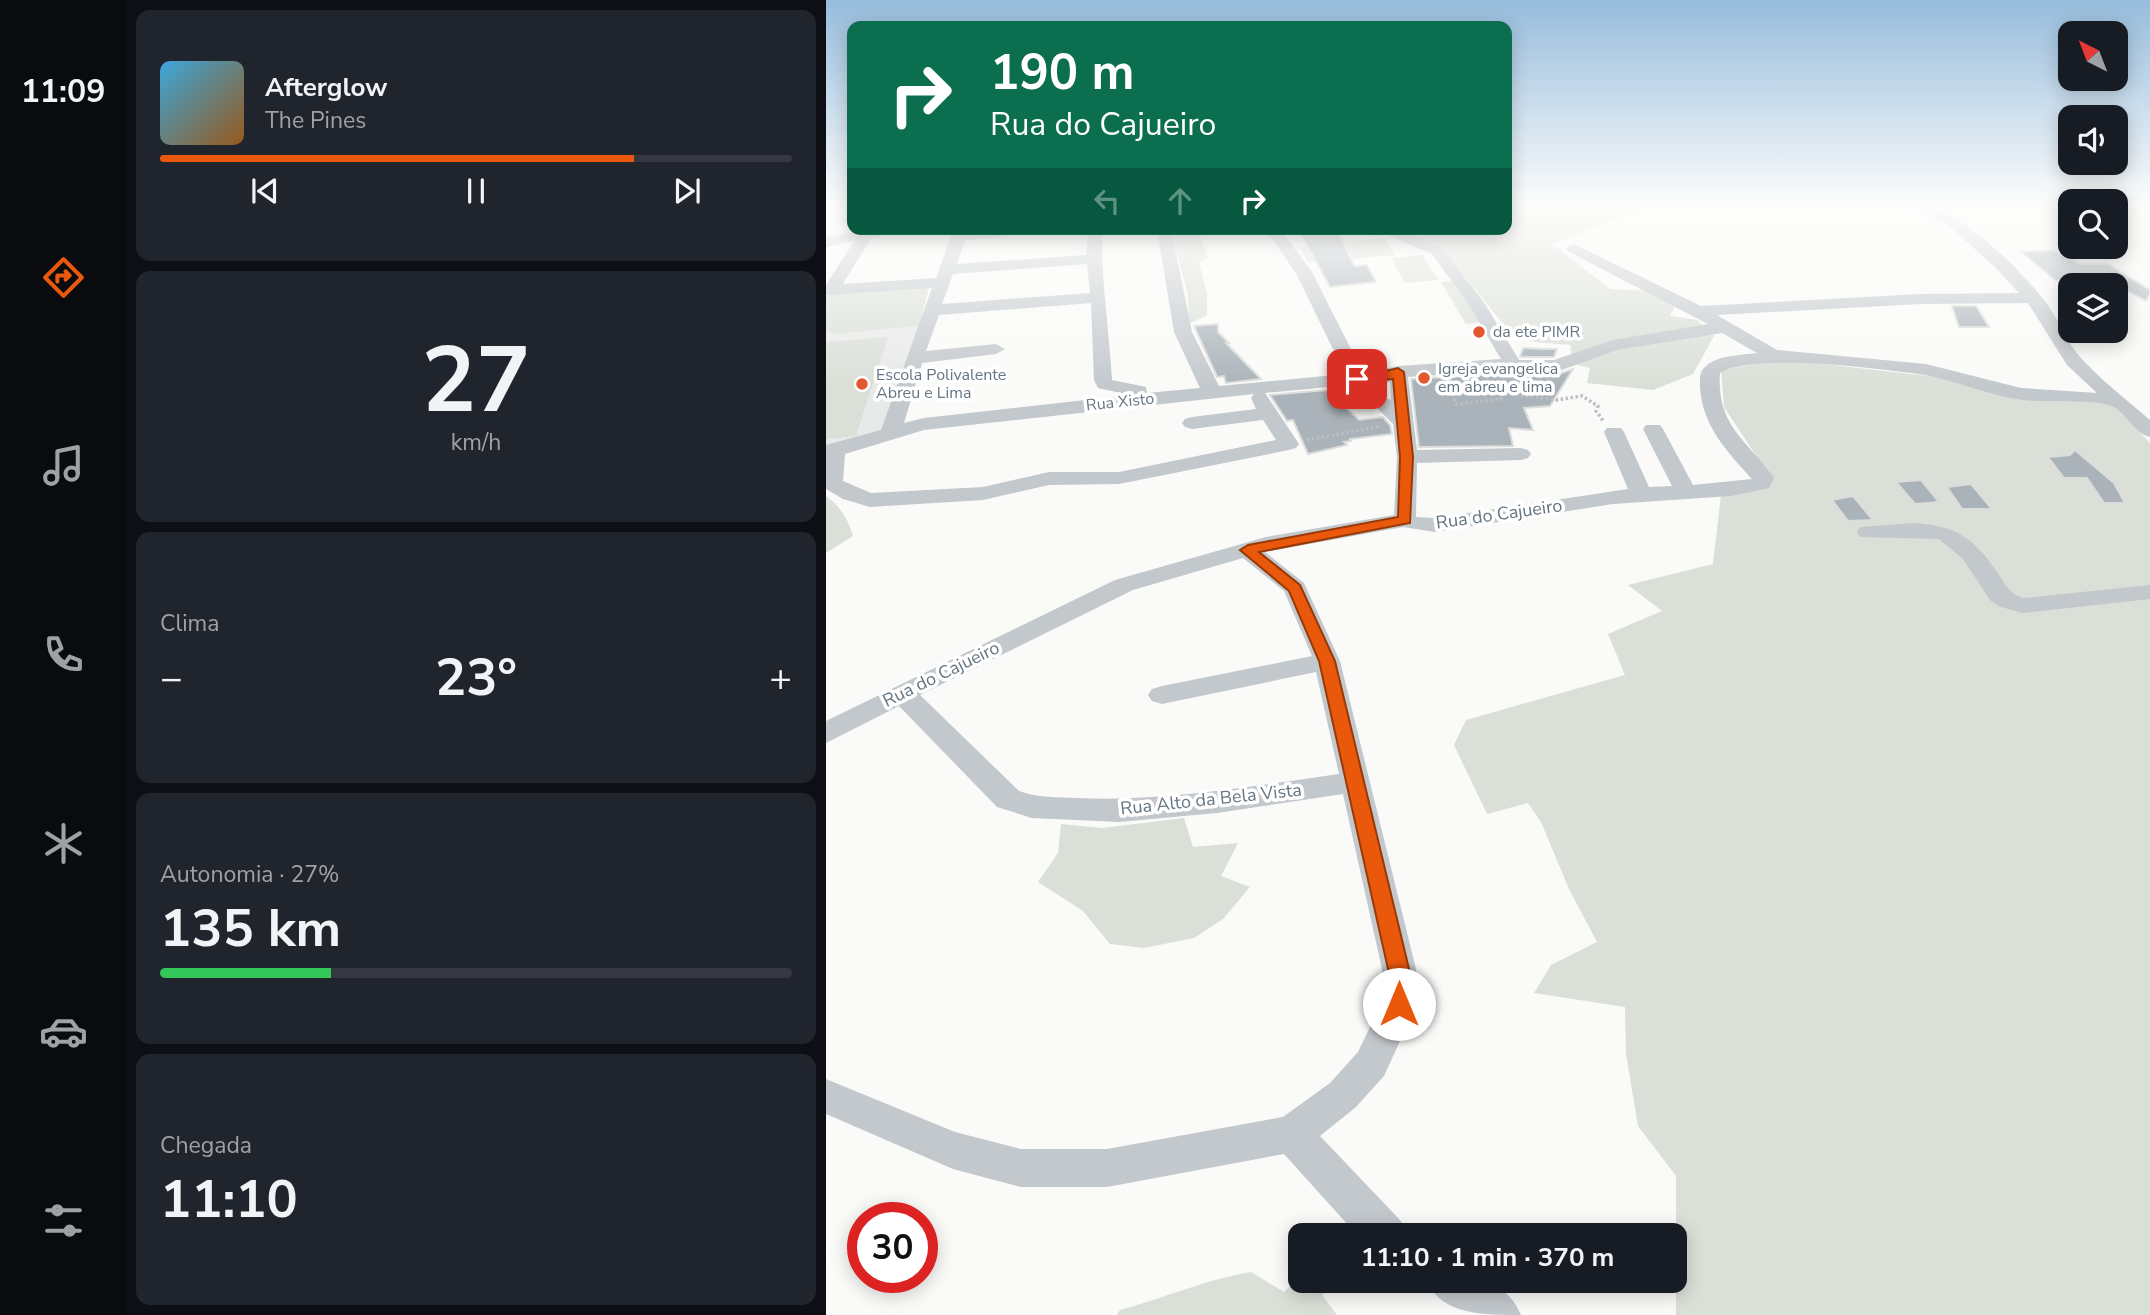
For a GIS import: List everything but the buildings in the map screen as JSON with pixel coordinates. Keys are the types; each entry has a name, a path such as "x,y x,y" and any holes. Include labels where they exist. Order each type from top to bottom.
{"street":[{"path":"828,290 845,265"},
{"path":"890,434 914,358 948,265"},
{"path":"828,290 1033,265"},
{"path":"932,310 1099,298 1095,265"},
{"path":"1171,265 1183,332 1212,392"},
{"path":"1299,265 1357,379"},
{"path":"1448,265 1477,304 1507,366"},
{"path":"1607,265 1780,356 1847,360 1926,370 2021,394 2116,400"},
{"path":"1999,265 2034,298 2073,361 2150,431"},
{"name":"Rua Xisto","path":"1099,298 1105,384 1173,396"},
{"path":"1698,311 1920,299 2034,298"},
{"path":"1173,396 1390,376 1398,372 1556,366 1614,345 1724,327"},
{"path":"914,358 996,349"},
{"name":"Rua do Cajueiro","path":"826,733 1124,585 1248,550 1405,520 1415,524 1435,525 1641,494 1687,494 1761,483 1763,478 1743,460 1724,434 1710,397 1710,374 1712,370 1732,363 1780,356"},
{"path":"1395,423 1398,372"},
{"path":"1328,382 1384,404 1395,423 1407,457 1405,520"},
{"path":"830,451 832,484 870,500 967,493 981,495 1024,483 1095,474 1119,478 1289,444 1268,413 1259,387"},
{"name":"Rua Xisto","path":"830,451 857,446 912,426 1173,396"},
{"path":"1192,422 1268,413"},
{"path":"1653,429 1687,494"},
{"path":"1614,432 1641,494"},
{"path":"1407,457 1521,454"},
{"path":"1868,532 1931,529 1951,536 1964,544 1999,595 2022,606 2150,592"},
{"path":"826,1096 953,1150 1021,1168 1107,1168 1292,1134 1343,1095 1371,1063 1399,1004 1399,969 1327,661 1295,589 1248,550"},
{"path":"1162,695 1327,661"},
{"name":"Rua Alto da Bela Vista","path":"902,693 1008,799 1032,807 1119,811 1217,802 1354,782"},
{"path":"1292,1134 1374,1223"},
{"path":"1465,1293 1499,1315"}],"path":[{"path":"1440,369 1456,404 1501,399 1501,395 1516,392 1547,400 1566,400 1578,395 1593,399 1598,406 1596,411 1605,425 1614,432"},
{"path":"1289,444 1395,423"}],"shaded area":[{"path":"1180,265 1200,265 1207,294 1207,315 1189,324 1188,294"},
{"path":"1395,265 1429,265 1438,280 1405,283"},
{"path":"1456,265 1580,265 1610,289 1649,291 1675,305 1670,316 1697,320 1714,336 1693,374 1653,390 1587,383 1590,368 1573,364 1570,345 1535,342 1513,336"},
{"path":"1453,281 1482,322 1466,324 1441,282"},
{"path":"930,284 919,326 838,334 826,331 826,292"},
{"name":"Escola Polivalente Abreu e Lima","path":"919,326 882,434 826,447 826,331 838,334"},
{"path":"888,337 856,436 826,439 826,342"},
{"path":"1780,359 1937,377 2021,398 2108,399 2150,443 2150,1315 1676,1315 1676,1293 1687,1293 1687,1223 1676,1223 1676,1176 1638,1126 1626,1054 1625,1007 1534,993 1551,965 1597,942 1569,889 1541,822 1528,803 1487,814 1454,745 1466,720 1625,675 1608,634 1662,611 1628,585 1713,564 1721,495 1772,480 1724,407 1721,370"},
{"path":"826,496 843,513 853,536 826,553"},
{"path":"1184,818 1193,847 1238,843 1221,876 1250,887 1223,919 1194,938 1144,948 1110,944 1083,911 1038,882 1058,853 1061,824 1102,828"},
{"path":"1251,1272 1284,1292 1288,1288 1288,1293 1324,1293 1322,1295 1337,1315 1117,1315 1120,1310 1218,1279"}],"place":[{"name":"da ete PIMR","path":"1479,332"},
{"name":"Igreja evangelica em abreu e lima","path":"1424,378"},
{"name":"Escola Polivalente Abreu e Lima","path":"862,384"}],"route":[{"path":"1357,379 1390,376 1398,372 1407,457 1405,520 1266,544 1248,550 1295,589 1327,661 1399,969 1399,1004"}]}
